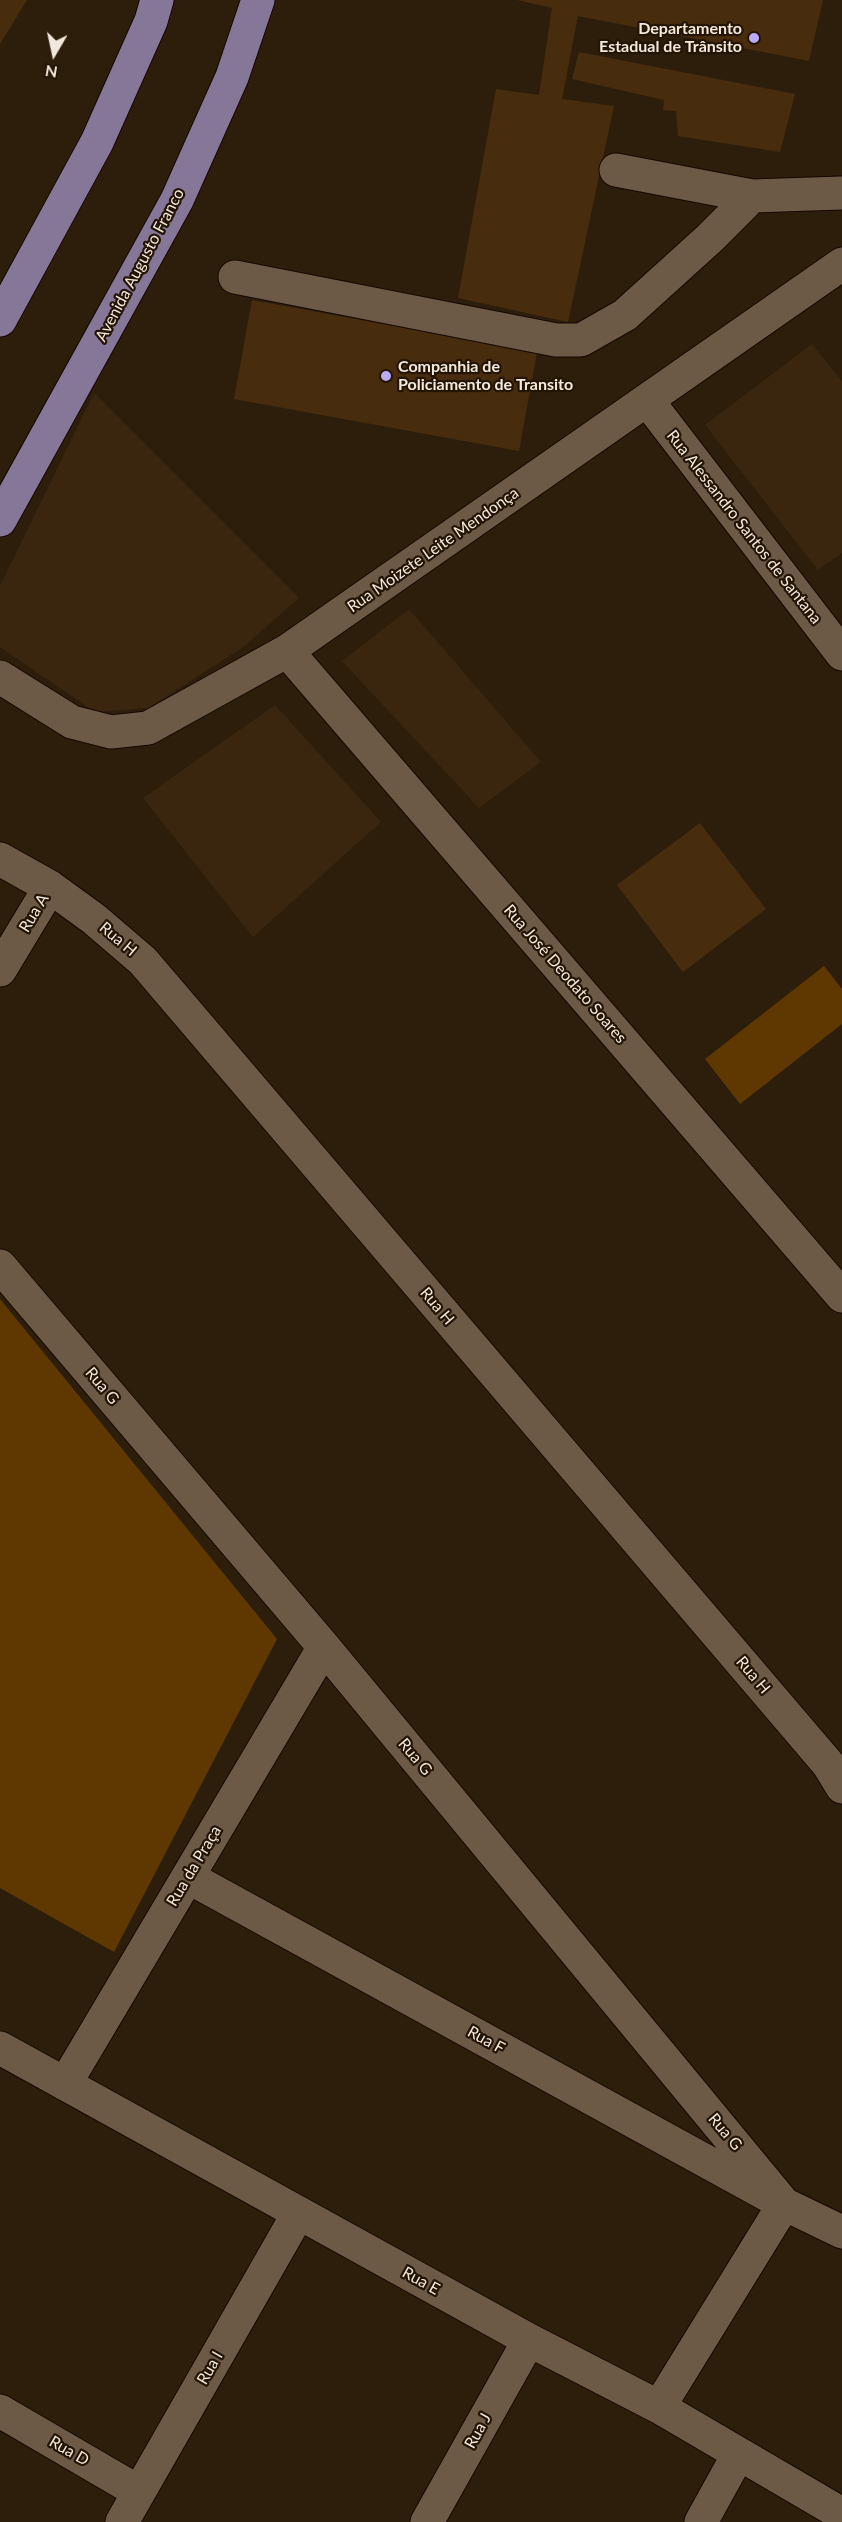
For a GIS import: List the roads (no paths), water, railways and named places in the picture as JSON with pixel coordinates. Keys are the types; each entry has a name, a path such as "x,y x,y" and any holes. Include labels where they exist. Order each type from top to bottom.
{"main road":[{"path":"0,320 97,142 151,21 157,0"},
{"name":"Avenida Augusto Franco","path":"0,520 177,200 232,77 258,0"}],"street":[{"path":"616,170 752,196 842,193"},
{"path":"235,277 556,340 581,340 625,315 710,238 752,196"},
{"name":"Rua Moizete Leite Mendonça","path":"0,677 72,722 111,732 148,728 287,651 842,264"},
{"name":"Rua Alessandro Santos de Santana","path":"647,400 842,654"},
{"name":"Rua José Deodato Soares","path":"287,651 842,1296"},
{"name":"Rua H","path":"0,859 50,887 94,919 143,961 828,1764 842,1787"},
{"name":"Rua A","path":"0,970 50,887"},
{"name":"Rua G","path":"0,1266 324,1647 784,2204 842,2232"},
{"name":"Rua da Praça","path":"65,2084 324,1647"},
{"name":"Rua F","path":"188,1876 784,2204"},
{"name":"Rua E","path":"0,2048 529,2340 659,2407 842,2514"},
{"path":"659,2407 784,2204"},
{"name":"Rua I","path":"123,2522 298,2214"},
{"name":"Rua J","path":"428,2522 529,2340"},
{"name":"Rua D","path":"0,2411 139,2492"},
{"path":"701,2522 738,2455"}],"place":[{"name":"Departamento Estadual de Trânsito","path":"754,38"},
{"name":"Companhia de Policiamento de Transito","path":"386,376"}]}
